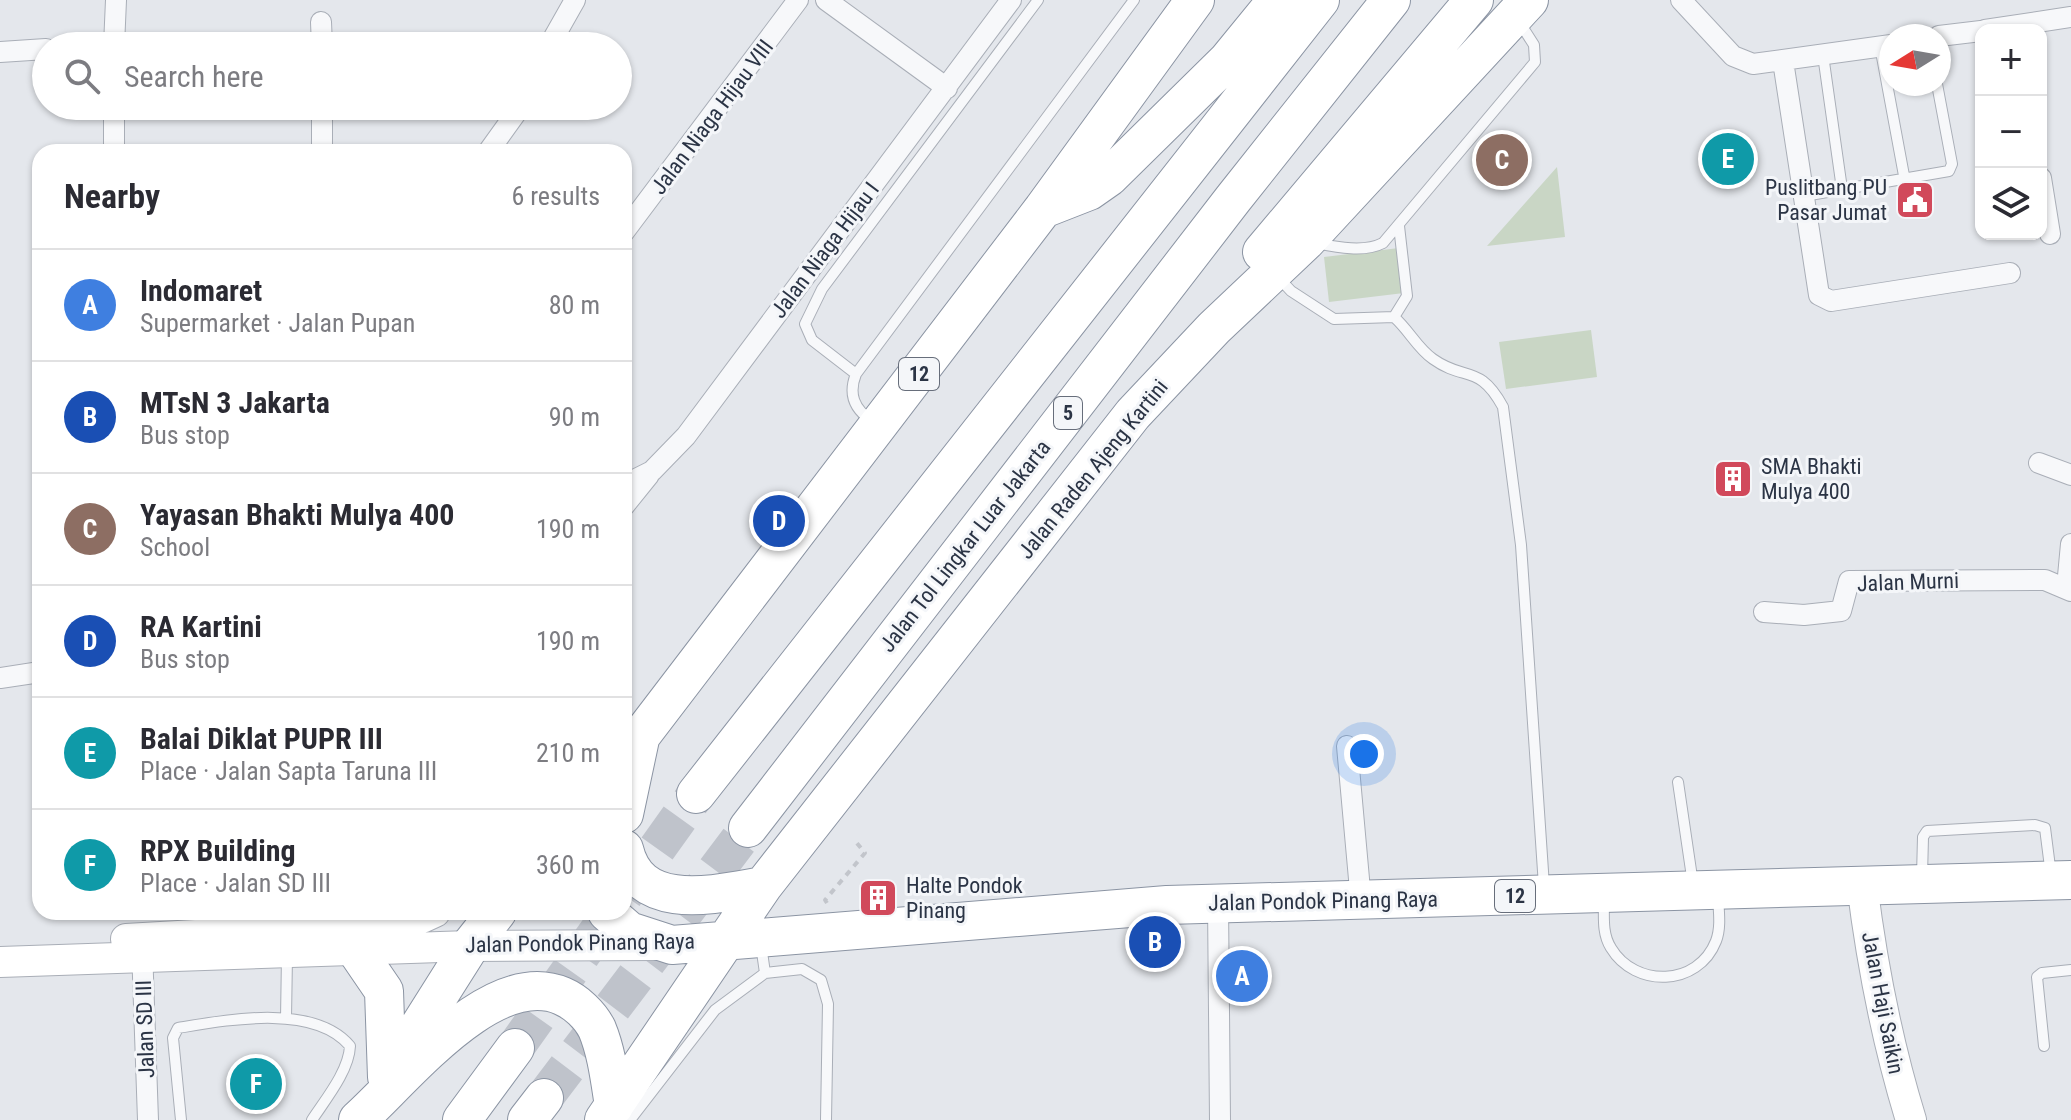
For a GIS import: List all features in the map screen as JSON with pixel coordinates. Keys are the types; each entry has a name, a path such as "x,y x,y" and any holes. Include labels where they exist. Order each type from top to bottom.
{"highway":[{"name":"12","path":"632,749 880,426 1195,0"},
{"path":"1043,209 1089,191 1109,177 1228,60 1277,0"},
{"path":"696,794 1320,0"},
{"name":"Jalan Tol Lingkar Luar Jakarta","path":"748,828 1233,199 1391,0"},
{"path":"1214,328 1239,281 1474,0"},
{"name":"Jalan Raden Ajeng Kartini","path":"615,1117 745,937 763,886 1133,414 1214,328 1306,241 1522,8"},
{"path":"632,868 658,892 675,897 763,886"},
{"name":"Jalan Pondok Pinang Raya","path":"672,945 1218,903 2061,880"},
{"path":"357,1120 470,946 491,920"},
{"name":"12","path":"616,920 629,931 672,945"},
{"path":"356,950 384,991 387,1077"},
{"path":"357,1120 470,1017 494,1001 538,991 571,1000 596,1028 608,1067 615,1117"},
{"path":"462,1120 515,1048"}],"main road":[{"name":"Jalan Haji Saikin","path":"1862,884 1871,961 1886,1035 1911,1120"},
{"name":"Jalan Pondok Pinang Raya","path":"0,962 212,943 405,920"},
{"name":"Jalan Pondok Pinang Raya","path":"212,943 287,952 470,946 672,945"},
{"name":"Jalan Pondok Pinang Raya","path":"0,945 142,947"}],"street":[{"path":"115,32 116,0"},
{"path":"559,0 559,23"},
{"path":"555,32 575,0"},
{"name":"Jalan Niaga Hijau VIII","path":"632,222 678,165 798,0"},
{"path":"826,0 947,88"},
{"name":"Jalan Niaga Hijau I","path":"632,481 652,471 686,436 1011,0"},
{"path":"1681,0 1743,62 1783,61 1879,47"},
{"path":"2034,24 2071,17"},
{"path":"321,22 321,32"},
{"path":"1951,34 1975,31"},
{"path":"0,52 32,50"},
{"path":"1783,61 1819,295 1831,301 2010,273"},
{"path":"114,120 114,144"},
{"path":"322,120 322,144"},
{"path":"494,144 511,120"},
{"path":"2047,215 2050,234"},
{"path":"2039,463 2071,475"},
{"path":"632,496 652,471"},
{"path":"2069,589 2071,544"},
{"name":"Jalan Murni","path":"1764,612 1804,615 1841,611 1849,581 2045,580 2069,589"},
{"path":"0,678 32,673"},
{"path":"1347,746 1361,901"},
{"path":"1218,903 1220,1120"},
{"name":"Jalan SD III","path":"142,947 148,1120"}],"lane":[{"path":"856,374 812,340 805,324 822,289 1038,0"},
{"path":"880,426 857,408 852,385 856,374 1134,0"},
{"path":"1306,241 1376,247 1399,226 1535,62 1534,45 1522,8"},
{"path":"1823,55 1842,189"},
{"path":"1893,96 1905,181"},
{"path":"1804,196 1949,171 1952,164 1939,96"},
{"path":"1396,319 1407,296 1399,226"},
{"path":"1273,273 1291,291 1334,319 1396,319"},
{"path":"1396,319 1424,353 1449,368 1480,377 1492,387 1503,407 1521,545 1546,896"},
{"path":"1604,893 1604,928 1610,946 1628,967 1654,978 1682,974 1705,959 1715,942 1719,924 1706,889 1678,782"},
{"path":"1921,883 1923,837 1927,831 2035,825 2045,828 2061,880"},
{"path":"745,937 765,973"},
{"path":"286,1018 287,952"},
{"path":"615,1117 715,1010 765,973 802,969 821,980 828,1004 826,1120"},
{"path":"2044,1046 2037,977 2042,973 2071,970"},
{"path":"181,1120 173,1038 178,1028 247,1019 286,1018 329,1029 350,1046 336,1081 312,1120"}],"path":[{"path":"837,902 824,902 865,853 856,842"}],"green space":[{"path":"1557,167 1565,237 1487,246"},
{"path":"1399,248 1404,293 1329,302 1324,257"},
{"path":"1591,330 1597,377 1506,389 1499,342"}],"tunnel":[{"path":"632,884 696,794"},
{"path":"544,1098 748,828"},
{"path":"515,1048 606,920"}],"place":[{"name":"Balai Diklat PUPR III","path":"1728,159"},
{"name":"Yayasan Bhakti Mulya 400","path":"1502,160"},
{"name":"Puslitbang PU Pasar Jumat","path":"1915,200"},
{"name":"SMA Bhakti Mulya 400","path":"1733,479"},
{"name":"RA Kartini","path":"779,521"},
{"name":"Halte Pondok Pinang","path":"878,898"},
{"name":"MTsN 3 Jakarta","path":"1155,942"},
{"name":"Indomaret","path":"1242,976"},
{"name":"RPX Building","path":"256,1084"}]}
